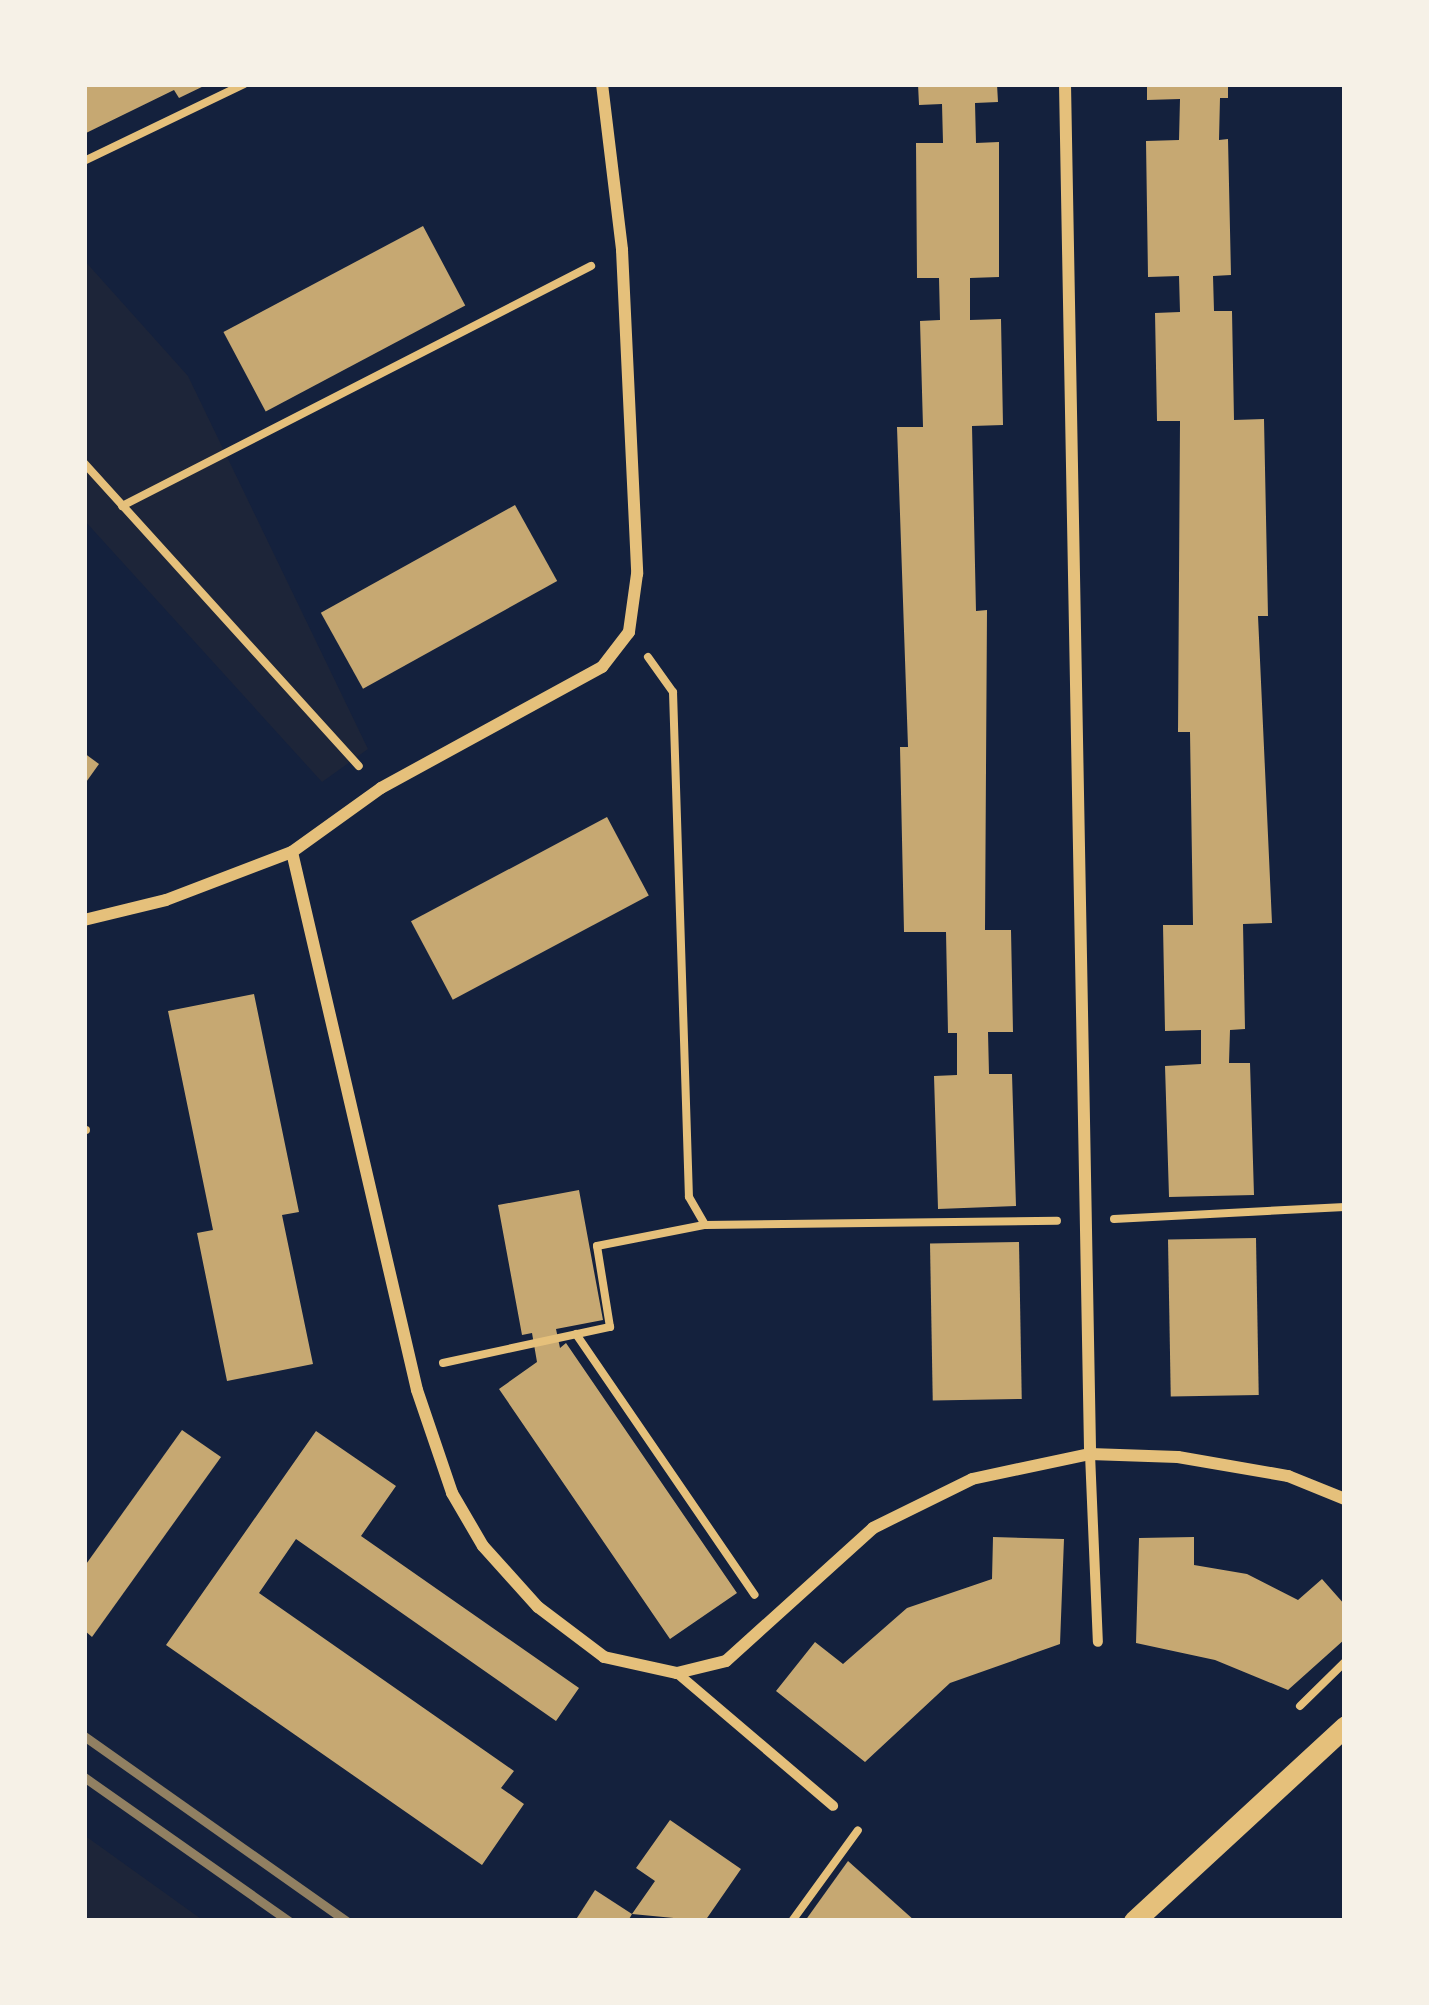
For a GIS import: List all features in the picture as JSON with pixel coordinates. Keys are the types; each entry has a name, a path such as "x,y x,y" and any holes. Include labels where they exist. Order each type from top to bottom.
{"street":[{"path":"84,920 166,900 292,852 381,788 602,667 629,632 637,574 622,250 602,84"},
{"path":"1065,84 1085,1220 1098,1642"},
{"path":"292,852 412,1370 452,1492 483,1546 538,1607 604,1657 676,1673 726,1661 873,1528 972,1479 1090,1454 1222,1465 1288,1476 1345,1499"},
{"path":"676,1673 833,1806"},
{"path":"1134,1921 1345,1726"}],"path":[{"path":"84,160 244,84"},
{"path":"122,506 622,250"},
{"path":"84,463 381,788"},
{"path":"629,632 673,692 689,1197 705,1225"},
{"path":"412,1370 610,1327 597,1246 705,1225 1085,1220 1345,1207"},
{"path":"576,1334 770,1617"},
{"path":"1300,1706 1345,1662"},
{"path":"792,1921 858,1828"}],"shaded area":[{"path":"84,260 188,376 368,749 322,782 84,520"},
{"path":"84,1835 204,1921 84,1921"}],"building":[{"path":"84,84 208,84 179,98 174,90 84,134"},
{"path":"918,84 997,84 998,102 975,103 976,143 999,142 999,277 970,278 970,320 1001,319 1003,425 972,426 976,611 987,610 985,930 1011,930 1013,1032 988,1032 989,1074 1012,1074 1016,1206 938,1209 934,1076 957,1075 957,1033 948,1033 946,932 904,932 900,747 908,747 897,427 923,427 920,321 940,320 939,278 917,278 916,143 943,143 942,104 919,105"},
{"path":"1147,84 1228,84 1228,98 1220,98 1219,140 1228,139 1231,275 1213,276 1214,311 1232,311 1234,420 1264,419 1268,616 1258,616 1272,923 1243,924 1245,1029 1230,1030 1229,1063 1250,1063 1254,1195 1169,1197 1165,1066 1201,1064 1201,1030 1165,1031 1163,925 1193,925 1190,732 1178,732 1180,421 1157,421 1155,313 1180,312 1179,276 1148,277 1146,141 1179,140 1180,99 1147,100"},
{"path":"423,226 465,305 266,412 223,332"},
{"path":"515,505 557,581 363,689 321,613"},
{"path":"84,753 99,764 84,785"},
{"path":"607,817 649,896 453,1000 411,921"},
{"path":"254,994 299,1212 282,1215 313,1364 227,1381 197,1233 213,1230 168,1011"},
{"path":"579,1190 603,1320 556,1329 560,1348 566,1343 737,1593 670,1639 499,1389 537,1362 532,1333 522,1335 498,1205"},
{"path":"1256,1238 1259,1395 1171,1397 1168,1240"},
{"path":"1019,1242 1022,1399 933,1401 930,1244"},
{"path":"182,1430 221,1457 92,1637 84,1630 84,1567"},
{"path":"316,1431 396,1486 361,1536 579,1688 556,1721 296,1539 259,1593 514,1771 501,1788 524,1804 482,1865 166,1645"},
{"path":"993,1537 1064,1539 1060,1644 950,1683 865,1762 776,1691 815,1642 843,1664 907,1608 992,1579"},
{"path":"1194,1537 1194,1565 1247,1574 1298,1600 1322,1579 1345,1605 1345,1639 1288,1690 1215,1660 1136,1643 1139,1538"},
{"path":"670,1820 741,1869 705,1921 632,1914 655,1881 636,1868"},
{"path":"848,1861 915,1921 805,1921"},
{"path":"595,1890 632,1914 628,1921 575,1921"}],"railway":[{"path":"84,1736 346,1921"},
{"path":"84,1777 289,1921"}]}
